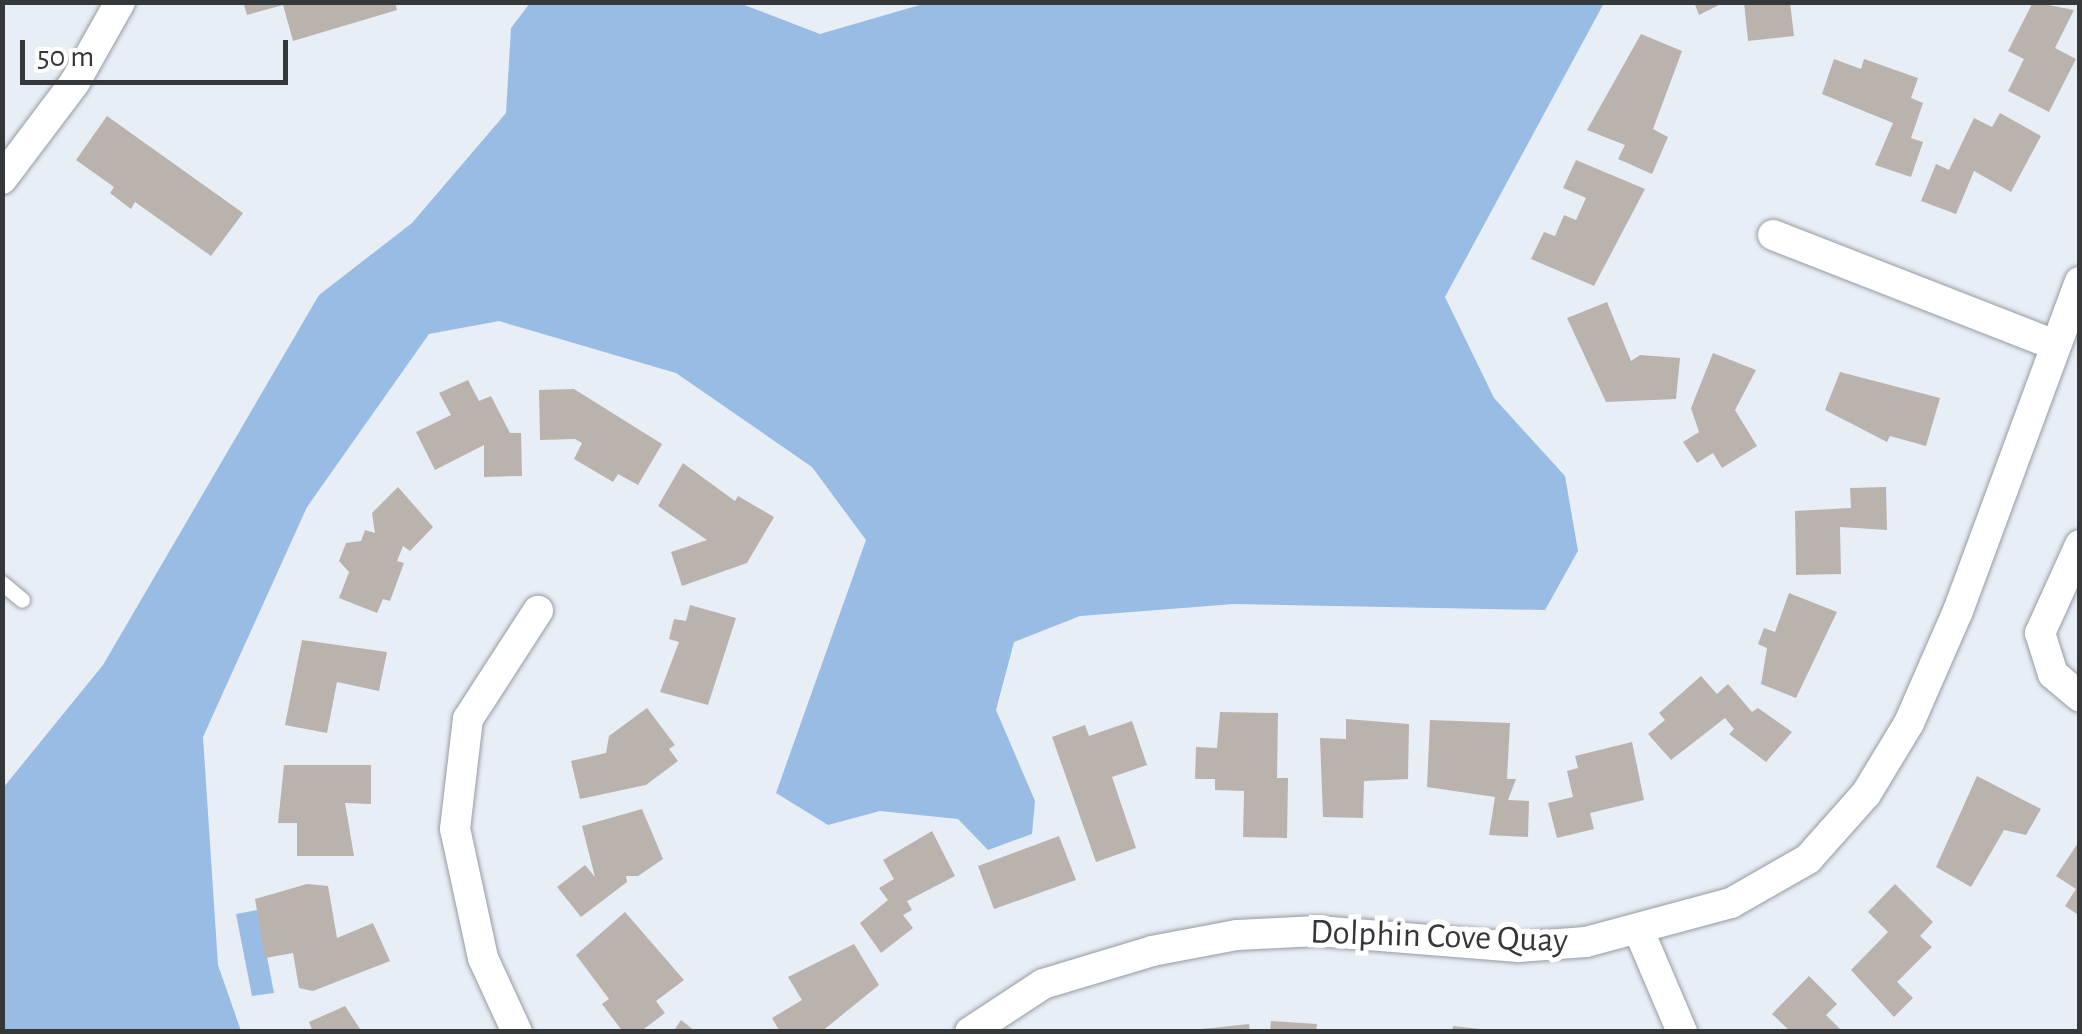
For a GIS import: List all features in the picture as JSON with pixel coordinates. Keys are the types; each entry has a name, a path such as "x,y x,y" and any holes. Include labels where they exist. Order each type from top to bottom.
{"street":[{"path":"2,179 75,82 120,2"},
{"path":"1772,236 2053,344"},
{"name":"Dolphin Cove Quay","path":"970,1032 1042,984 1152,951 1236,935 1318,930 1518,948 1639,931 1731,903 1808,859 1866,794 1909,723 1958,612 2053,344 2080,282"},
{"path":"2080,545 2040,633 2054,674 2080,697"},
{"path":"517,1032 483,958 455,829 468,719 538,612"},
{"path":"1639,931 1682,1032"}],"lane":[{"path":"2,583 22,600"}],"water":[{"path":"930,2 1604,3 1445,297 1494,398 1565,476 1578,551 1545,610 1234,604 1080,616 1014,642 996,710 1035,801 1032,834 988,850 958,819 880,811 828,825 776,793 866,540 812,467 676,373 499,321 429,334 307,507 203,737 218,965 241,1031 3,1031 3,788 103,665 319,295 412,223 506,113 511,28 530,3 739,3 820,34"},
{"path":"258,910 274,993 252,996 236,914"}],"building":[{"path":"243,2 395,2 397,10 293,41 283,5 247,15"},
{"path":"1694,2 1725,2 1699,15"},
{"path":"1744,2 1790,2 1794,36 1748,41"},
{"path":"2033,2 2074,10 2055,48 2076,59 2049,112 2008,91 2024,59 2008,51"},
{"path":"1641,34 1682,51 1653,129 1668,137 1652,174 1618,159 1625,145 1587,130"},
{"path":"1834,59 1861,69 1864,59 1918,78 1911,98 1923,103 1911,138 1923,142 1911,177 1875,165 1893,123 1822,94"},
{"path":"2000,113 2041,136 2011,192 1974,171 1956,214 1921,201 1936,164 1949,170 1974,118 1992,127"},
{"path":"107,116 243,213 211,256 135,202 131,209 110,193 114,187 76,160"},
{"path":"1576,160 1645,189 1594,286 1531,259 1544,232 1555,236 1564,215 1576,220 1586,198 1563,188"},
{"path":"1607,302 1631,361 1640,355 1680,358 1676,399 1606,402 1567,318"},
{"path":"1713,353 1756,370 1735,410 1757,446 1722,468 1713,453 1697,463 1683,442 1699,432 1691,408"},
{"path":"1840,372 1940,398 1926,446 1890,436 1887,442 1825,410"},
{"path":"468,380 479,401 491,396 510,433 521,433 522,476 484,477 484,445 435,470 416,432 451,415 439,393"},
{"path":"574,389 662,444 638,485 618,474 613,482 574,459 582,443 575,439 540,440 539,390"},
{"path":"683,463 735,501 738,496 774,517 747,563 682,586 671,552 707,540 658,506"},
{"path":"398,487 433,527 410,551 403,546 397,561 404,563 390,601 383,599 377,613 339,598 349,572 339,561 346,543 361,541 365,530 375,533 372,513"},
{"path":"1886,487 1887,530 1840,527 1841,574 1796,575 1795,511 1851,508 1850,488"},
{"path":"1789,593 1837,612 1796,698 1761,684 1767,648 1758,644 1764,628 1775,632"},
{"path":"690,605 736,618 708,705 660,692 679,642 669,639 674,619 686,621"},
{"path":"302,640 387,652 379,691 337,682 327,733 285,725"},
{"path":"1701,676 1717,694 1728,684 1752,712 1758,708 1792,732 1766,762 1729,734 1734,729 1725,718 1671,760 1648,734 1665,720 1659,713"},
{"path":"647,708 675,745 669,749 678,761 646,785 580,799 571,761 606,753 609,736"},
{"path":"1220,712 1278,713 1277,778 1288,778 1287,838 1243,837 1244,791 1215,790 1215,779 1195,779 1196,747 1217,748"},
{"path":"1346,719 1409,724 1408,779 1364,781 1363,818 1323,817 1320,738 1346,739"},
{"path":"1430,720 1510,723 1507,779 1516,779 1508,800 1529,801 1528,837 1489,835 1495,797 1427,787"},
{"path":"1132,721 1147,765 1112,777 1136,848 1096,862 1052,737 1085,725 1089,736"},
{"path":"1632,742 1644,800 1590,813 1594,829 1557,838 1548,803 1573,797 1567,771 1578,768 1575,756"},
{"path":"284,765 371,765 371,804 345,803 354,856 297,856 297,823 278,823"},
{"path":"1977,776 2041,809 2026,835 2004,830 1971,887 1936,867"},
{"path":"642,809 663,859 638,876 626,876 627,882 581,917 557,887 585,865 595,877 582,826"},
{"path":"932,831 955,876 907,901 912,910 903,915 913,928 881,953 860,923 888,900 879,888 894,879 883,860"},
{"path":"1059,836 1076,880 994,909 978,866"},
{"path":"2080,840 2080,916 2065,906 2076,889 2056,876"},
{"path":"307,884 328,886 337,938 373,923 390,961 313,991 299,988 293,953 265,958 255,899"},
{"path":"1895,884 1933,922 1920,936 1932,947 1897,982 1913,998 1894,1017 1851,970 1888,932 1868,912"},
{"path":"625,912 684,980 656,1001 665,1013 640,1032 623,1032 602,1004 609,999 576,955"},
{"path":"854,944 879,985 821,1032 780,1032 772,1018 802,1000 788,977"},
{"path":"1809,976 1837,1004 1826,1015 1843,1032 1791,1032 1772,1014"},
{"path":"345,1006 362,1032 313,1032 309,1022"},
{"path":"681,1020 696,1032 673,1032"},
{"path":"1271,1021 1317,1024 1316,1032 1270,1032"},
{"path":"1249,1024 1250,1032 1202,1032 1202,1029"},
{"path":"1453,1026 1480,1029 1452,1032"}]}
